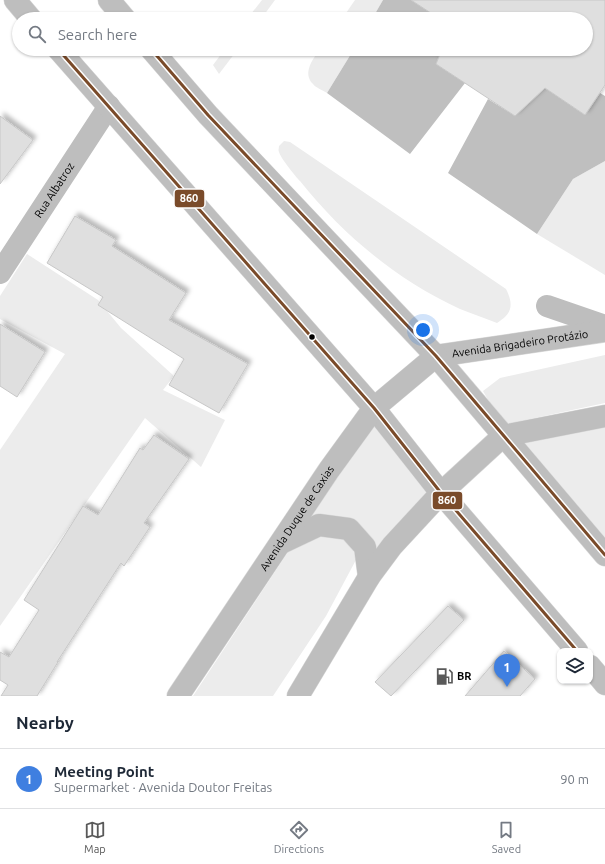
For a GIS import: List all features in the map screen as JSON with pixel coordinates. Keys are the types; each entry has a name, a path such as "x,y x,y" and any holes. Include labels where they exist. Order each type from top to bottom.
{"main road":[{"path":"15,0 26,12"},
{"path":"108,0 119,12"},
{"path":"64,56 374,408 441,493 574,648"},
{"path":"157,56 208,115 436,356 605,555"},
{"name":"Rua Albatroz","path":"0,273 109,106"},
{"path":"547,306 605,326"},
{"name":"Avenida Brigadeiro Protázio","path":"436,356 605,331"},
{"name":"Avenida Duque de Caxias","path":"178,696 329,470 374,408 436,356"},
{"path":"298,696 369,577 392,546 441,493 503,436 605,416"},
{"path":"280,543 319,525 349,529 365,547 369,577"},
{"path":"593,670 605,684"}],"shaded area":[{"path":"262,0 275,0 266,12 253,12"},
{"path":"355,0 383,0 376,12 347,12"},
{"path":"383,0 411,0 429,12 376,12"},
{"path":"220,56 233,56 219,74 213,65"},
{"path":"350,56 327,93 314,85 308,75 314,57"},
{"path":"350,56 439,56 436,64 465,83 410,154 327,93"},
{"path":"545,88 585,115 600,93 605,96 605,161 573,179 537,234 448,173 488,99 515,116"},
{"path":"284,141 290,142 506,289 511,304 509,313 497,323 460,309 414,284 372,254 334,220 291,171 279,151 279,146"},
{"path":"605,161 605,275 537,234 573,179"},
{"path":"27,254 98,300 121,328 174,376 163,390 225,420 201,467 145,418 0,626 0,450 65,354 0,319 0,296"},
{"path":"605,355 605,403 502,425 483,391 500,378"},
{"path":"374,419 432,492 374,562 364,538 300,523"},
{"path":"605,427 605,545 515,441"},
{"path":"323,535 348,541 357,558 326,616 273,696 193,696 290,549"}],"building":[{"path":"411,0 605,0 605,85 585,115 545,88 515,116 436,64 439,56 593,56 593,12 429,12"},
{"path":"0,116 33,140 0,184"},
{"path":"75,216 116,240 112,246 186,293 169,320 248,364 219,413 169,385 184,359 98,305 103,297 47,263"},
{"path":"0,324 45,352 17,397 0,386"},
{"path":"154,435 189,459 144,523 150,527 124,566 121,563 57,662 37,696 1,696 8,685 0,680 0,652 9,657 39,610 24,600 83,506 98,515 140,448 143,450"},
{"path":"448,606 464,620 391,696 375,682"},
{"path":"504,651 535,679 520,696 465,696"}],"transit line":[{"name":"860","path":"64,56 374,408 441,493 574,648"},
{"name":"860","path":"157,56 208,115 436,356 605,555"}],"place":[{"name":"BR","path":"444,676"},
{"name":"Meeting Point","path":"507,687"}]}
